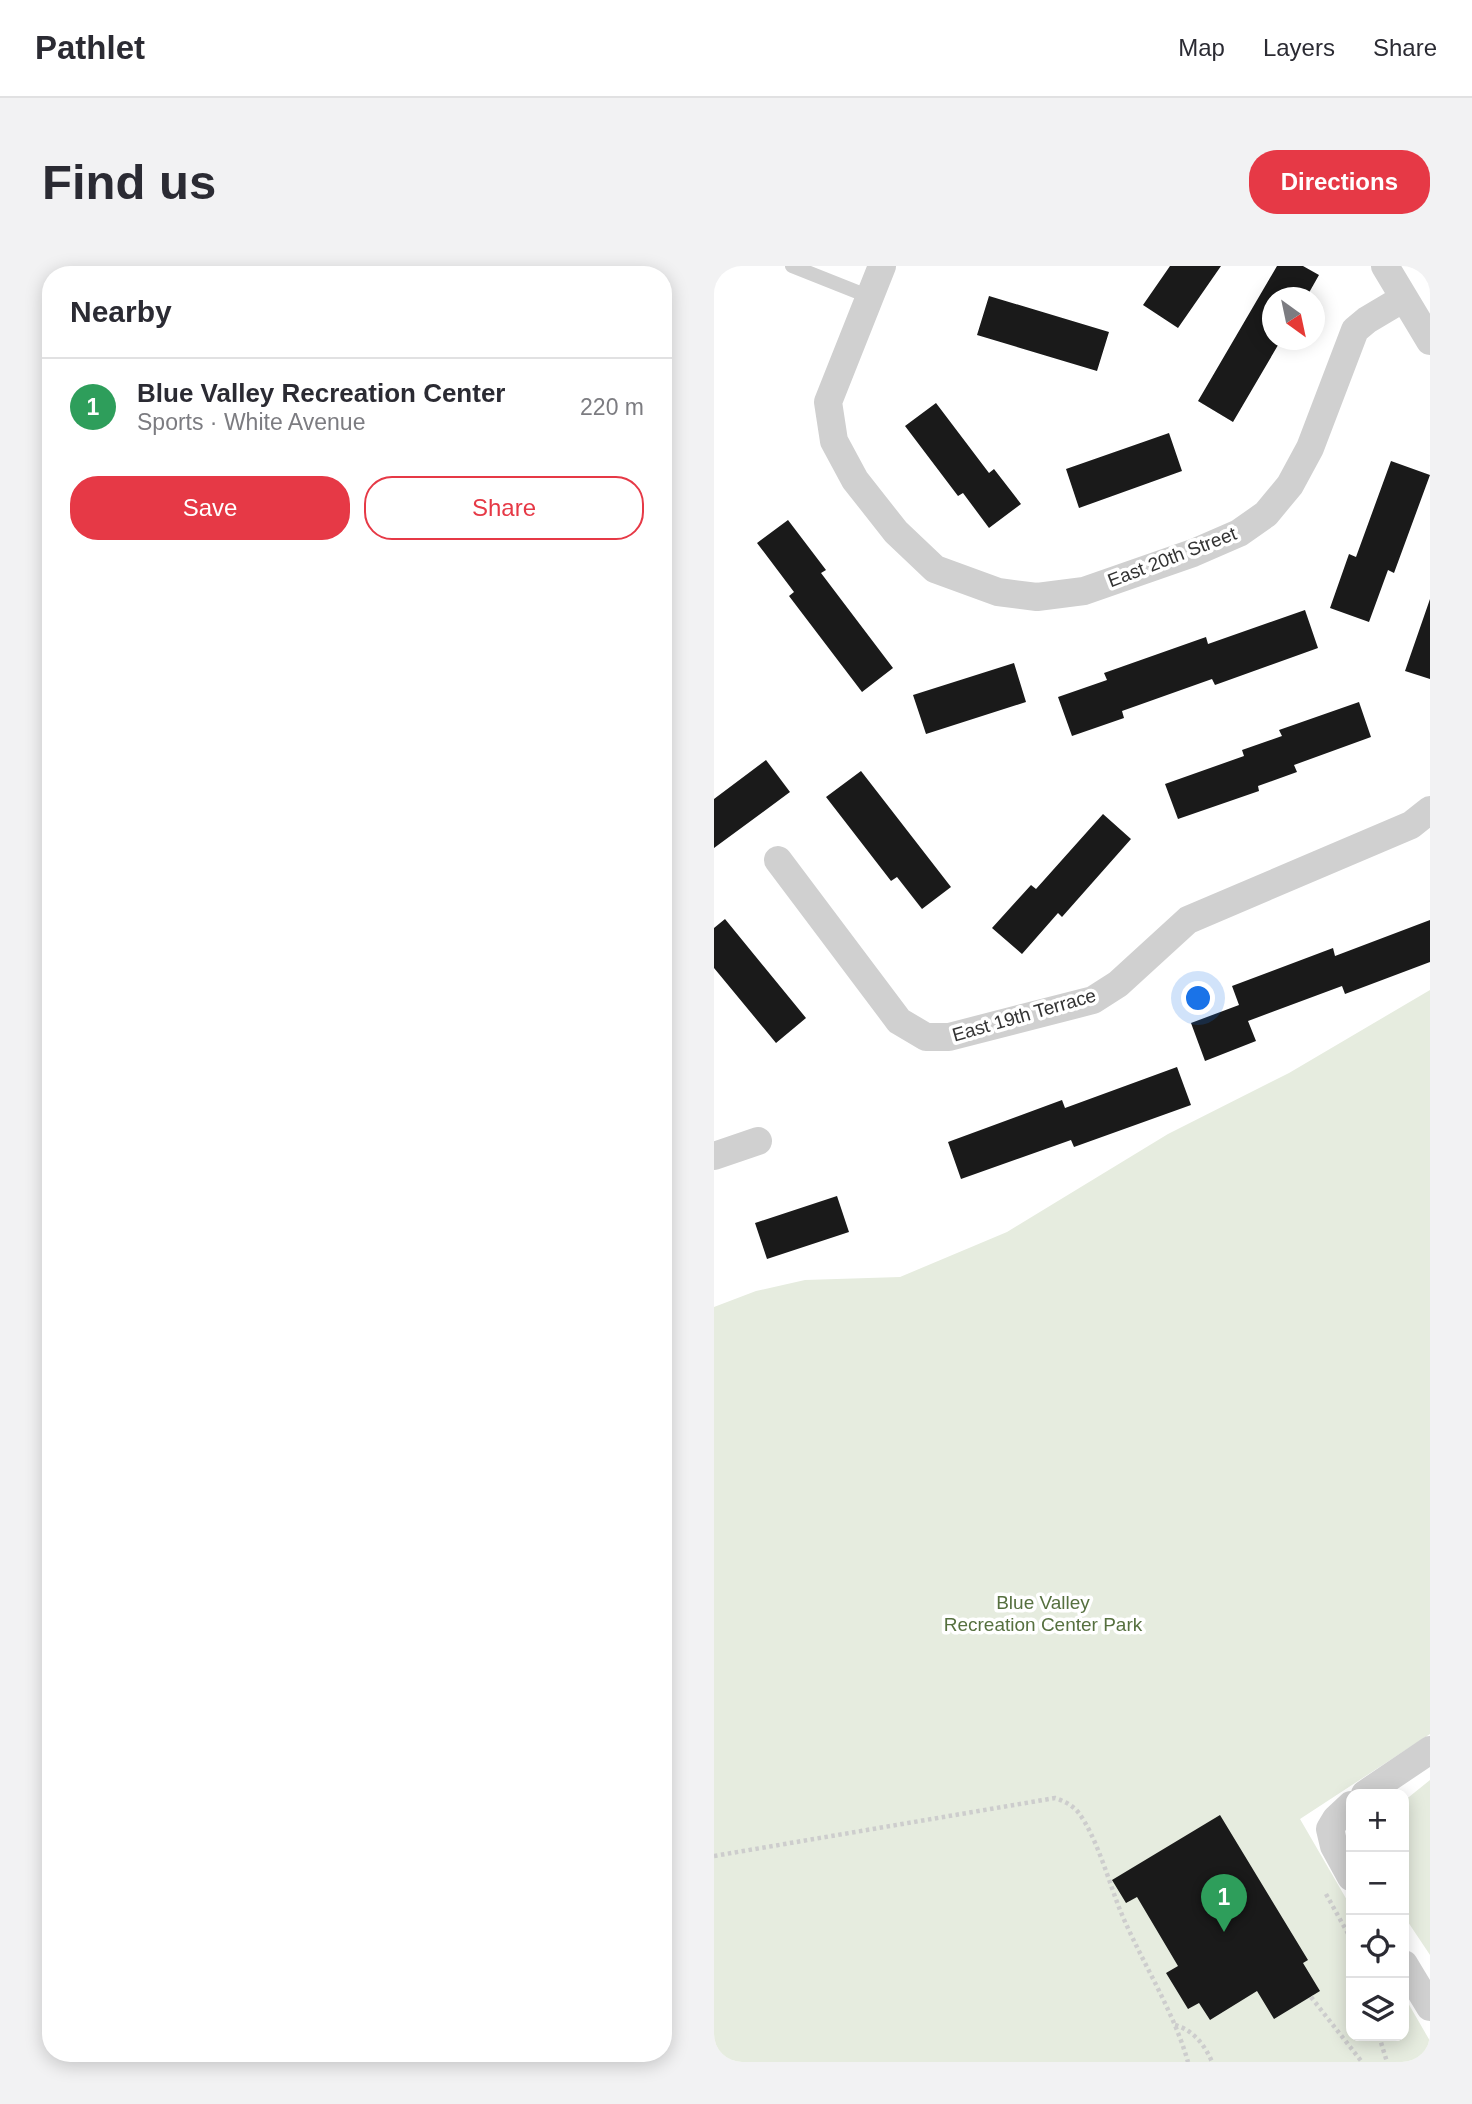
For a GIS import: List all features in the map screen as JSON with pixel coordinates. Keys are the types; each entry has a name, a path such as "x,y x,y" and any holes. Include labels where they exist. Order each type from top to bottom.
{"street":[{"name":"East 20th Street","path":"882,266 828,402 834,441 855,480 896,532 935,569 998,592 1037,597 1084,591 1194,553 1239,533 1266,514 1290,485 1310,448 1355,330 1404,298"},
{"path":"1385,266 1430,341"},
{"name":"East 19th Terrace","path":"778,860 900,1021 926,1037 950,1037 1093,1000 1118,984 1188,920 1411,825 1430,810"},
{"path":"714,1156 758,1141"},
{"path":"1372,1789 1430,1750"},
{"path":"1346,1810 1330,1829 1334,1846 1346,1868"},
{"path":"1409,1972 1430,2007"}],"lane":[{"path":"792,266 870,297"}],"path":[{"path":"714,1856 1055,1798 1065,1801 1077,1811 1088,1828 1138,1951 1174,2025 1188,2062"},
{"path":"1311,1997 1362,2062"},
{"path":"1174,2025 1188,2028 1208,2051 1212,2062"},
{"path":"1381,2041 1387,2062"}],"green space":[{"name":"Blue Valley Recreation Center Park","path":"1430,990 1430,1734 1300,1819 1346,1898 1346,2041 1409,2041 1409,2005 1430,2041 1430,2062 714,2062 714,1307 756,1291 805,1280 900,1277 1007,1232 1168,1134 1289,1073"},
{"path":"1430,1780 1430,1955 1409,1924 1409,1797"}],"building":[{"path":"1170,266 1221,266 1178,328 1143,305"},
{"path":"1277,266 1303,266 1319,275 1312,287 1265,287"},
{"path":"1262,292 1262,350 1275,350 1233,422 1198,401"},
{"path":"989,296 1109,332 1097,371 977,335"},
{"path":"936,403 989,473 994,469 1021,504 989,528 963,493 958,496 905,426"},
{"path":"1169,433 1182,471 1079,508 1066,469"},
{"path":"1391,461 1430,475 1394,573 1388,570 1369,622 1330,608 1349,554 1356,557"},
{"path":"788,520 826,570 821,573 893,668 862,692 789,596 794,592 757,543"},
{"path":"1430,599 1430,679 1405,671"},
{"path":"1305,610 1318,648 1215,685 1212,679 1122,711 1124,718 1072,736 1058,697 1107,680 1104,673 1206,637 1208,644"},
{"path":"1014,663 1026,702 926,734 913,695"},
{"path":"1359,702 1371,737 1294,765 1297,772 1258,786 1259,791 1178,819 1165,784 1244,756 1242,750 1282,736 1279,730"},
{"path":"766,760 790,792 714,848 714,799"},
{"path":"861,771 951,887 922,909 897,877 891,881 826,797"},
{"path":"1103,814 1131,839 1062,917 1058,913 1022,954 992,928 1031,885 1036,889"},
{"path":"725,919 806,1018 776,1043 714,968 714,928"},
{"path":"1430,920 1430,962 1345,994 1342,986 1248,1021 1256,1041 1205,1061 1191,1023 1239,1005 1232,986 1333,948 1335,956"},
{"path":"1177,1067 1191,1105 1074,1147 1071,1140 961,1179 948,1142 1062,1100 1065,1108"},
{"path":"837,1196 849,1232 767,1259 755,1223"},
{"path":"1220,1815 1308,1960 1303,1963 1320,1991 1274,2019 1257,1991 1210,2020 1199,2003 1188,2009 1166,1973 1178,1966 1137,1897 1126,1903 1112,1880"}],"place":[{"name":"Blue Valley Recreation Center","path":"1224,1932"}]}
